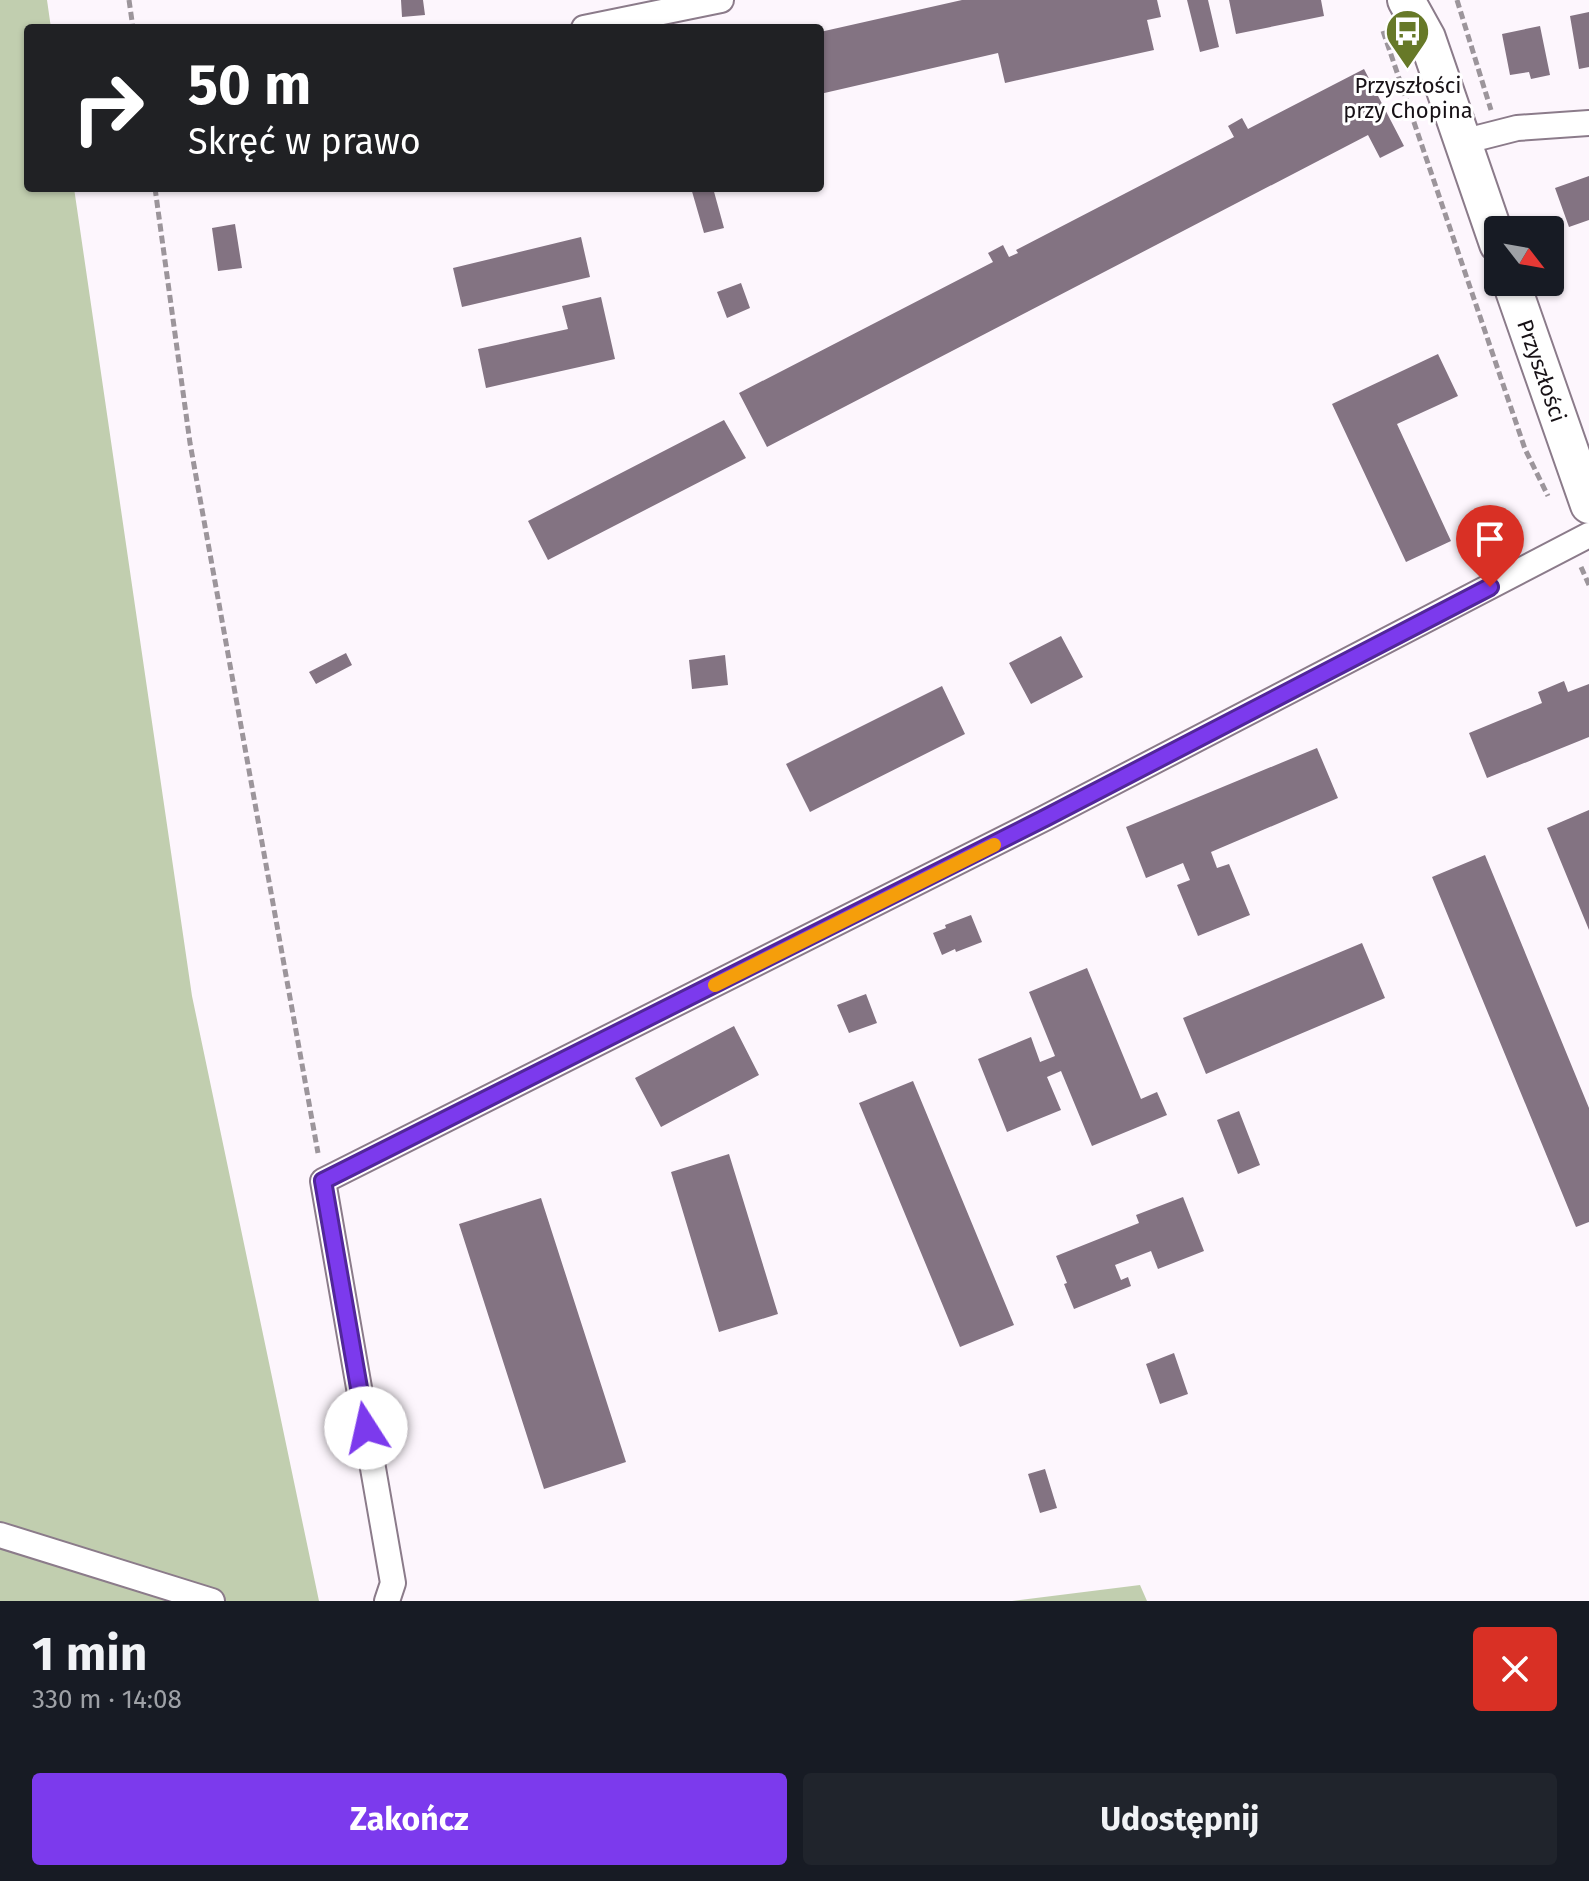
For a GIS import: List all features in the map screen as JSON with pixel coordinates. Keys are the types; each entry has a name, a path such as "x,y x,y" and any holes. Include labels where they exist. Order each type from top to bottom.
{"street":[{"path":"604,24 721,0"},
{"path":"1406,0 1427,38"},
{"path":"1421,0 1427,38 1488,216"},
{"path":"1462,142 1517,128 1589,123"},
{"name":"Przyszłości","path":"1516,296 1589,505"},
{"path":"387,1601 393,1583 323,1181 1057,812 1580,540"},
{"path":"0,1535 212,1601"}],"path":[{"path":"129,0 132,24"},
{"path":"1382,30 1525,449 1580,540 1589,585"},
{"path":"156,192 190,443 323,1181"}],"green space":[{"path":"0,0 47,0 50,24 24,24 24,192 75,192 192,996 319,1601 0,1601"},
{"path":"1140,1585 1147,1601 1012,1601"}],"building":[{"path":"401,0 423,0 425,15 402,17"},
{"path":"962,0 1157,0 1161,17 1147,20 1154,50 1005,83 998,53 824,93 824,31"},
{"path":"1187,0 1208,0 1219,47 1200,52"},
{"path":"1229,0 1321,0 1324,16 1236,34"},
{"path":"1589,12 1589,67 1579,69 1570,16"},
{"path":"1540,26 1550,75 1531,79 1529,72 1510,75 1502,34"},
{"path":"1364,69 1404,146 1380,158 1368,135 767,447 739,393 993,262 988,253 1003,245 1009,257 1018,253 1016,250 1234,137 1228,126 1242,118 1248,129"},
{"path":"1589,176 1589,220 1569,227 1555,188"},
{"path":"692,192 714,192 724,228 704,233"},
{"path":"235,224 242,268 218,271 212,228"},
{"path":"581,237 590,277 462,307 453,268"},
{"path":"741,283 750,308 727,318 717,292"},
{"path":"601,297 615,359 486,388 478,349 568,329 562,306"},
{"path":"1438,354 1458,396 1397,424 1451,541 1406,562 1332,404"},
{"path":"724,420 746,458 548,560 528,521"},
{"path":"1061,636 1083,677 1031,704 1009,663"},
{"path":"346,653 352,665 316,684 309,672"},
{"path":"725,655 728,685 692,689 689,660"},
{"path":"1564,681 1568,692 1589,684 1589,737 1487,778 1469,733 1542,703 1538,692"},
{"path":"942,686 965,734 810,812 786,764"},
{"path":"1317,748 1338,798 1211,852 1217,868 1229,864 1250,915 1198,936 1177,885 1190,880 1183,863 1146,878 1126,827"},
{"path":"1589,810 1589,930 1547,828"},
{"path":"1485,855 1589,1108 1589,1222 1576,1227 1432,877"},
{"path":"971,915 982,942 942,955 933,933"},
{"path":"1362,943 1385,998 1206,1074 1183,1018"},
{"path":"1087,968 1141,1099 1157,1092 1167,1115 1092,1146 1061,1071 1047,1077 1061,1110 1007,1132 978,1059 1031,1037 1040,1062 1055,1056 1029,992"},
{"path":"866,994 877,1023 849,1033 837,1005"},
{"path":"734,1026 759,1075 661,1127 635,1078"},
{"path":"913,1081 1014,1325 960,1347 859,1103"},
{"path":"1239,1111 1260,1165 1238,1174 1217,1120"},
{"path":"729,1154 778,1314 719,1332 671,1172"},
{"path":"1183,1197 1204,1251 1158,1269 1151,1251 1115,1265 1121,1280 1128,1277 1131,1286 1074,1309 1056,1256 1139,1223 1136,1215"},
{"path":"541,1198 626,1462 544,1489 459,1224"},
{"path":"1174,1353 1188,1394 1160,1404 1146,1364"},
{"path":"1045,1469 1057,1508 1040,1513 1028,1474"}],"slow traffic":[{"path":"715,985 994,845"}],"place":[{"name":"Przyszłości przy Chopina","path":"1408,71"}],"route":[{"path":"366,1428 323,1181 1045,818 1490,587"}]}
